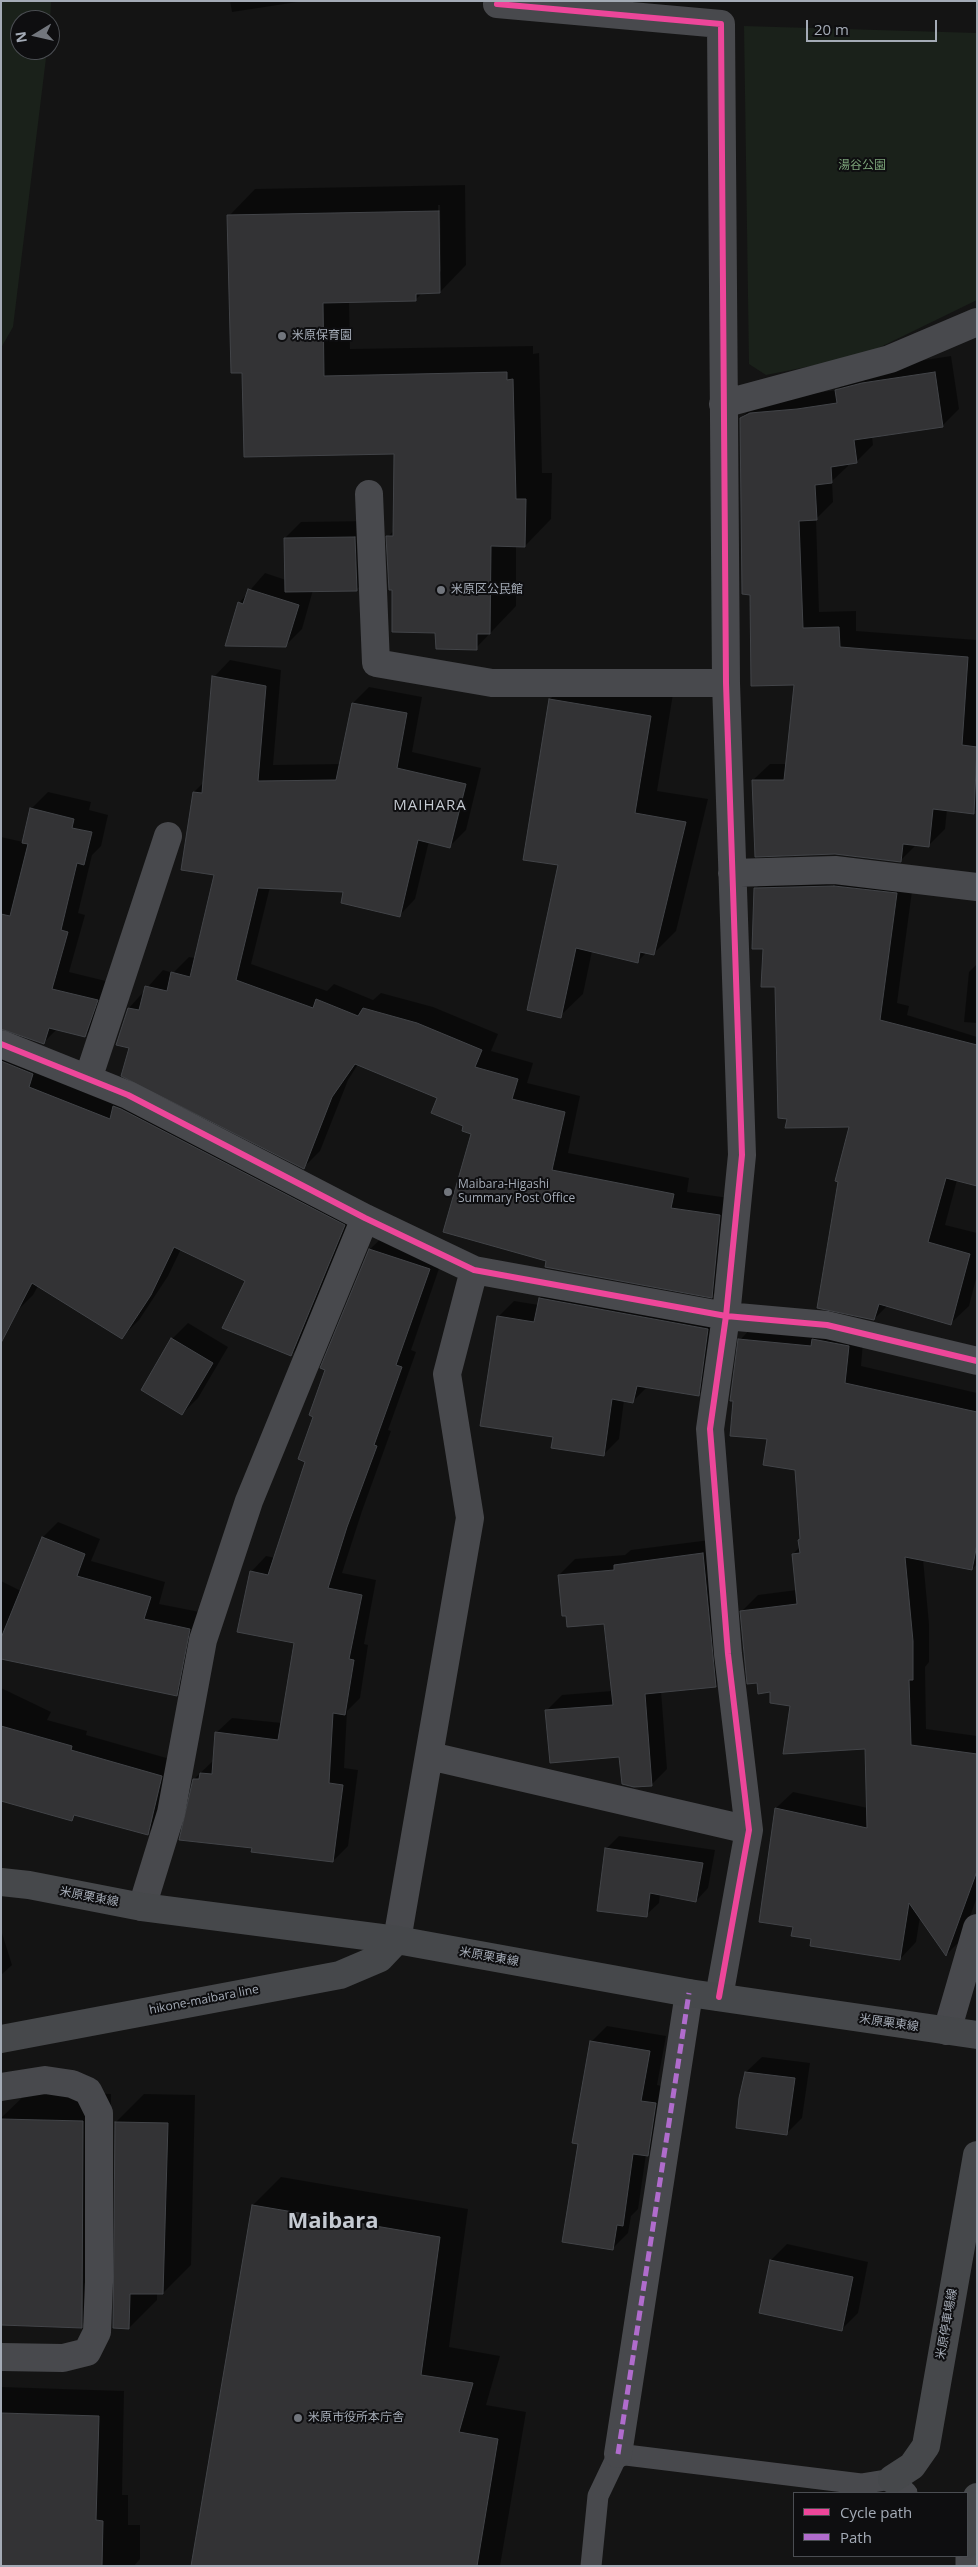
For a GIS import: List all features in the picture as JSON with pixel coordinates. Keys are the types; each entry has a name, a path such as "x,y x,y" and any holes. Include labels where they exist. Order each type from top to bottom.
{"main road":[{"name":"米原栗東線","path":"1,1882 29,1885 142,1907 397,1940 689,1993 977,2035"},
{"name":"hikone-maibara line","path":"1,2039 340,1975 380,1958 397,1940"},
{"name":"米原停車場線","path":"900,2486 926,2446 977,2155"},
{"path":"968,2539 977,2497"}],"street":[{"path":"497,4 721,24 726,683 742,1155 726,1316 710,1429 728,1654 749,1830 719,1997"},
{"path":"723,404 890,359 977,322"},
{"path":"369,494 376,663 492,683 726,683"},
{"path":"88,1079 168,836"},
{"path":"732,873 834,870 977,887"},
{"path":"1,1044 128,1095 365,1218 474,1270 726,1316 827,1325 977,1361"},
{"path":"142,1907 171,1813 203,1640 249,1501 365,1218"},
{"path":"397,1940 470,1518 447,1374 474,1270"},
{"path":"430,1756 749,1830"},
{"path":"947,2031 977,1928"},
{"path":"618,2454 689,1993"},
{"path":"1,2087 45,2080 72,2084 88,2091 99,2114 99,2282 97,2332 87,2352 63,2358 1,2357"}],"lane":[{"path":"591,2566 598,2496 618,2454 860,2484 900,2486"}],"green space":[{"path":"1,1 51,1 51,10 10,10 10,60 46,60 13,327 1,348"},
{"name":"湯谷公園","path":"744,26 977,33 977,300 862,356 766,375 749,364"}],"building":[{"path":"439,211 440,293 416,294 416,301 323,303 324,376 507,372 507,380 513,379 516,499 526,499 525,547 491,546 490,634 477,634 477,650 436,649 435,633 392,632 392,590 389,590 386,536 393,536 394,454 244,457 242,373 231,373 227,215"},
{"path":"935,372 943,427 854,440 857,463 831,467 832,483 815,485 817,520 799,521 803,628 839,627 840,647 968,657 962,745 977,747 974,814 933,809 929,847 903,844 901,862 835,854 755,857 752,780 784,780 794,685 751,686 750,595 742,594 740,418 750,413 837,403 835,390 862,383"},
{"path":"355,537 357,591 285,592 284,538"},
{"path":"248,589 299,605 286,647 225,646 238,602 243,604"},
{"path":"212,676 266,686 258,781 336,780 352,703 407,713 397,768 466,784 450,848 418,840 400,917 341,903 343,892 258,888 236,980 313,1008 316,999 358,1016 363,1008 417,1023 482,1050 475,1067 518,1079 512,1099 565,1112 552,1170 674,1194 671,1208 720,1215 712,1298 545,1267 546,1261 443,1232 471,1134 462,1131 463,1126 431,1113 437,1098 355,1064 332,1097 304,1169 121,1076 129,1048 116,1045 128,1008 139,1010 145,986 167,991 171,972 190,977 214,875 181,870 193,792 202,793"},
{"path":"549,699 651,716 635,813 686,822 654,955 640,952 638,963 576,948 561,1018 527,1010 558,865 523,860"},
{"path":"30,808 74,819 72,828 92,832 84,865 77,863 61,930 68,932 52,989 98,1000 85,1037 49,1028 44,1044 1,1029 1,914 10,916 28,844 22,843"},
{"path":"834,886 897,893 880,1020 977,1045 977,1186 946,1178 928,1242 970,1254 951,1325 879,1304 874,1320 817,1308 838,1182 835,1181 849,1127 785,1128 787,1119 778,1118 775,987 761,987 763,949 752,949 754,888"},
{"path":"1,1061 33,1074 29,1087 110,1119 113,1106 121,1109 345,1225 291,1356 222,1328 245,1281 174,1247 151,1295 122,1339 32,1283 1,1343"},
{"path":"369,1249 430,1269 396,1365 402,1367 374,1445 377,1446 347,1527 328,1588 362,1595 349,1659 354,1660 345,1715 333,1713 329,1783 343,1785 333,1862 251,1852 252,1848 179,1840 193,1779 199,1779 200,1773 212,1774 215,1732 278,1740 294,1643 237,1632 250,1571 268,1575 305,1462 298,1459 313,1417 309,1415 325,1370 320,1368"},
{"path":"539,1298 708,1329 699,1396 637,1386 633,1403 612,1399 604,1456 551,1448 553,1437 480,1426 497,1316 534,1322"},
{"path":"171,1338 213,1363 182,1415 141,1390"},
{"path":"738,1339 811,1346 812,1339 849,1346 845,1383 977,1412 977,1544 972,1570 905,1557 913,1641 913,1680 909,1680 911,1745 977,1754 977,1871 946,1956 909,1903 900,1960 810,1946 811,1939 791,1936 793,1927 759,1922 775,1808 867,1828 865,1749 783,1754 790,1706 770,1703 770,1692 758,1694 757,1683 747,1684 740,1611 797,1604 792,1554 800,1553 798,1540 800,1539 795,1470 763,1465 767,1439 730,1436 733,1401 730,1401"},
{"path":"42,1537 85,1554 77,1576 151,1597 144,1619 190,1629 177,1696 1,1659 1,1638"},
{"path":"703,1553 716,1687 645,1694 652,1786 634,1787 622,1784 619,1757 550,1763 545,1710 613,1705 604,1624 567,1627 566,1616 562,1616 558,1575 614,1570 614,1565"},
{"path":"1,1726 72,1746 71,1750 162,1776 148,1835 74,1815 72,1821 1,1801"},
{"path":"605,1848 703,1863 696,1902 650,1893 647,1917 597,1911"},
{"path":"590,2041 650,2051 641,2101 656,2103 648,2156 633,2154 623,2226 617,2225 613,2250 562,2242 578,2144 572,2143"},
{"path":"745,2072 795,2078 787,2135 736,2128 739,2098"},
{"path":"1,2119 83,2121 82,2328 1,2325"},
{"path":"115,2122 168,2123 163,2294 130,2294 129,2329 113,2328"},
{"path":"252,2205 440,2237 421,2375 473,2383 459,2432 498,2439 477,2566 191,2566"},
{"path":"770,2260 853,2277 842,2331 759,2313"},
{"path":"1,2413 99,2416 96,2520 103,2521 102,2566 1,2566"}],"marked path":[{"path":"618,2454 689,1993"}],"cycle path":[{"path":"497,4 721,24 726,683 742,1155 726,1316 710,1429 728,1654 749,1830 719,1997"},
{"path":"1,1044 128,1095 365,1218 474,1270 726,1316 827,1325 977,1361"}],"place":[{"name":"米原保育園","path":"282,336"},
{"name":"米原区公民館","path":"441,590"},
{"name":"Maibara-Higashi Summary Post Office","path":"448,1192"},
{"name":"米原市役所本庁舎","path":"298,2418"}],"district":[{"name":"MAIHARA","path":"430,806"},
{"name":"Maibara","path":"333,2222"}]}
